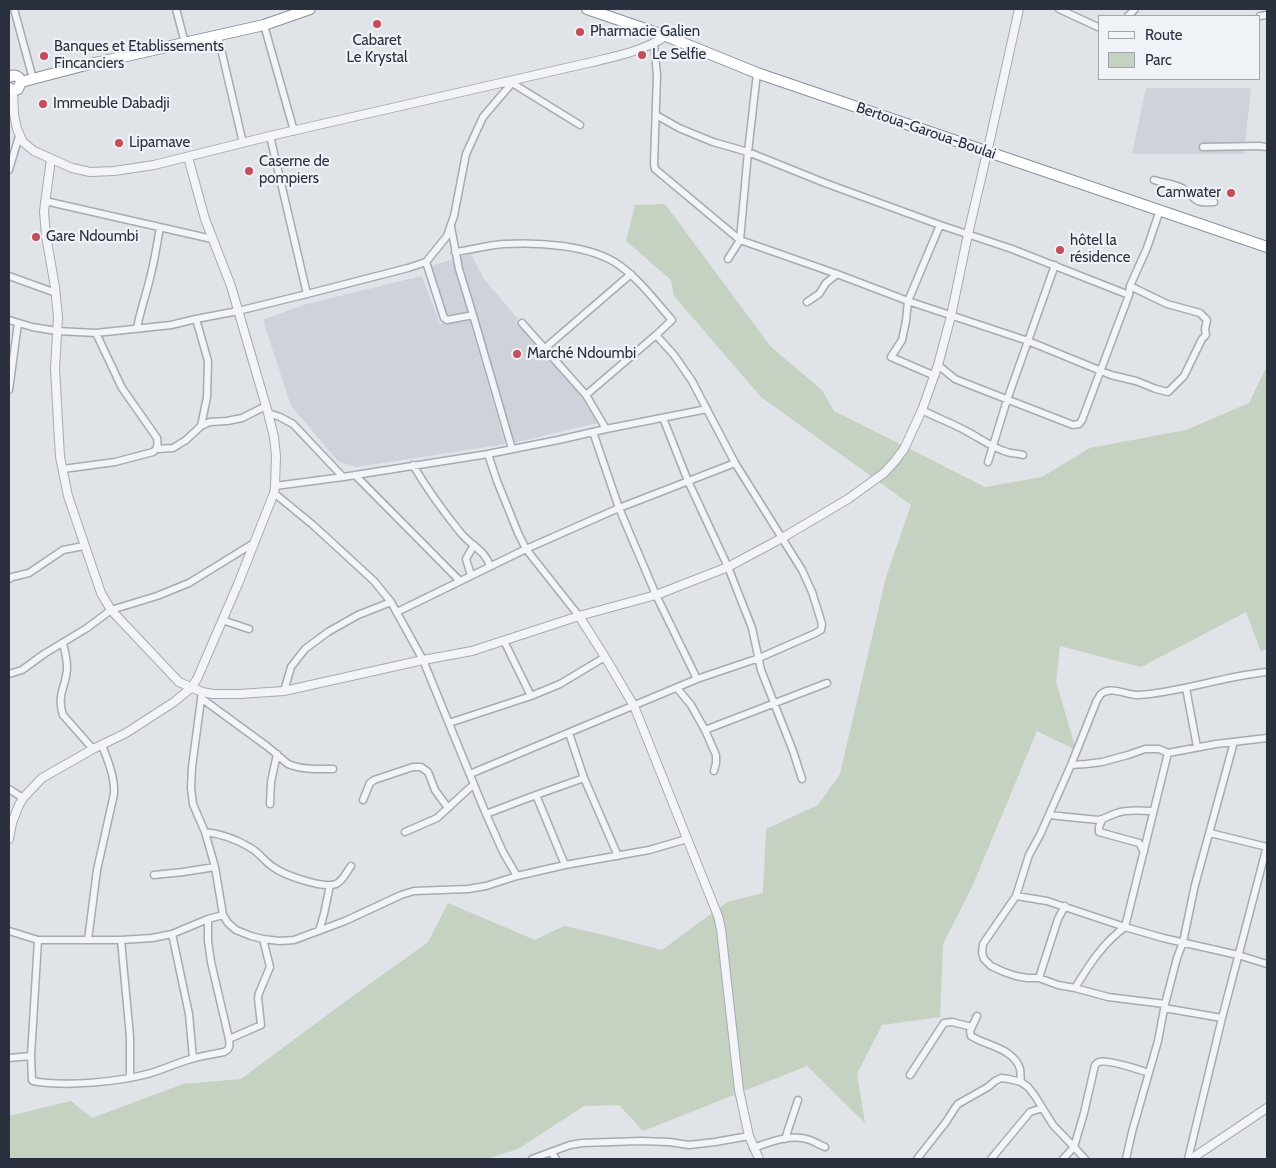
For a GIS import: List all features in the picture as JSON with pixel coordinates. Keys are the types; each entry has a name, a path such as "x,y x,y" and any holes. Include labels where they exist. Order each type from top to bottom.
{"highway":[{"path":"21,82 82,66 264,25 310,9"},
{"name":"Bertoua-Garoua-Boulai","path":"587,9 666,36 757,73 1267,247"},
{"path":"9,77 14,75 21,82"},
{"path":"11,89 18,89 21,82"}],"street":[{"path":"14,9 33,80"},
{"path":"176,9 184,43"},
{"path":"201,695 284,691 422,660 472,651 579,616 656,595 728,567 782,538 848,498 884,473 904,449 935,376 951,316 1019,9"},
{"path":"1058,9 1098,27"},
{"path":"264,25 294,131"},
{"path":"218,36 243,143"},
{"path":"11,89 19,136 34,151 72,168 90,172 114,171 154,165 270,136 618,56 654,44 666,36"},
{"path":"654,44 657,75 655,169 740,240 837,274 908,302 1028,340 1122,379 1136,381 1168,392 1184,376 1202,338 1206,335 1207,320 1200,313 1167,304 1130,286"},
{"path":"728,259 740,240 757,73"},
{"path":"511,82 580,125"},
{"path":"9,320 57,332 96,333 171,325 307,294 426,262 447,236 454,216 466,154 483,118 511,82"},
{"path":"656,115 679,128 713,142 748,152 825,183 1012,249 1128,295"},
{"path":"9,170 19,136"},
{"path":"270,136 307,294"},
{"path":"1203,147 1267,147"},
{"path":"9,154 16,148"},
{"path":"9,839 12,823 23,798 42,778 134,728 174,702 191,688 205,663 275,490 276,456 274,437 267,409 231,286 205,219 188,156"},
{"path":"51,160 44,223 56,292 58,317 55,369 60,457 68,496 101,593 111,610 179,682 201,695 292,766 333,769"},
{"path":"1154,180 1181,188 1197,201 1205,203 1214,202"},
{"path":"45,201 212,239"},
{"path":"938,365 955,378 1007,400 1073,425 1079,424 1130,286 1148,248 1160,210"},
{"path":"935,376 891,356 902,340 908,302 940,225"},
{"path":"450,226 459,269 512,449"},
{"path":"138,328 139,316 153,265 160,227"},
{"path":"456,252 504,244 554,245 581,249 600,254 619,264 649,292 672,320 586,396"},
{"path":"426,262 445,319 473,315"},
{"path":"988,462 1007,400 1055,266"},
{"path":"544,349 631,274"},
{"path":"807,302 819,294 826,283 837,274"},
{"path":"9,276 56,292"},
{"path":"196,319 208,361 207,397 201,426"},
{"path":"9,390 18,323"},
{"path":"522,323 586,396 606,429"},
{"path":"96,333 122,388 157,438 157,449"},
{"path":"470,774 698,679 759,658 820,630 822,624 812,592 802,570 735,463 692,381 674,355 656,335"},
{"path":"63,469 115,462 153,452 157,449 173,448 186,440 201,426 210,422 242,418 267,409"},
{"path":"267,409 293,424 343,477"},
{"path":"275,490 413,465 488,454 707,409"},
{"path":"922,410 992,445 1011,453 1015,452 1023,455"},
{"path":"663,418 688,481 728,567 752,628 761,670 802,779"},
{"path":"593,432 619,508 656,595 698,679"},
{"path":"488,454 526,549 579,616 634,706 718,916 739,1090 749,1136 759,1159"},
{"path":"397,612 526,549 619,508 735,463"},
{"path":"413,465 423,483 445,513 462,535 486,555 490,566"},
{"path":"355,476 460,580"},
{"path":"275,490 374,581 391,602 422,660 486,814 516,876"},
{"path":"9,674 22,670 111,610 189,584 254,543"},
{"path":"471,575 466,559 474,545"},
{"path":"9,579 29,574 62,550 84,546"},
{"path":"284,691 291,667 305,649 328,632 358,615 391,602"},
{"path":"222,620 249,629"},
{"path":"504,640 530,696"},
{"path":"63,643 67,668 60,697 61,708 63,715 93,750"},
{"path":"449,723 560,684 605,657"},
{"path":"1222,1018 1108,997 1058,985 1039,978 1027,978 1004,972 991,966 984,959 982,953 983,944 1016,896 1029,855 1071,765 1097,700 1102,694 1107,691 1116,691 1132,696 1140,695 1186,688 1246,674 1267,672"},
{"path":"705,730 827,683"},
{"path":"677,688 692,705 705,730 716,755 714,771"},
{"path":"1186,688 1197,747"},
{"path":"201,695 190,788 193,804 205,832 215,867 223,915 236,930 251,936 280,941 294,940 346,921 401,895 414,891 468,889 486,886 516,876 649,850 687,839"},
{"path":"568,733 584,778 618,856"},
{"path":"1071,765 1102,762 1145,749 1160,749 1168,754 1197,747 1267,738"},
{"path":"1126,1159 1158,1041 1177,958 1184,942 1195,885 1234,742"},
{"path":"88,940 97,870 114,794 112,774 102,745"},
{"path":"270,804 270,789 277,754"},
{"path":"1075,988 1099,950 1125,927 1168,754"},
{"path":"363,800 370,784 374,780 413,767 421,767 428,772 436,790 448,808"},
{"path":"486,814 584,778"},
{"path":"405,832 437,818 474,784"},
{"path":"9,789 23,798"},
{"path":"536,795 565,865"},
{"path":"1049,815 1102,820 1125,810 1153,811"},
{"path":"1102,820 1099,832 1139,843 1144,852"},
{"path":"205,832 219,834 250,847 274,868 305,881 330,885 338,883 350,866"},
{"path":"1190,1159 1222,1018 1267,847 1210,833"},
{"path":"154,875 215,867"},
{"path":"319,931 330,885"},
{"path":"1016,896 1065,906 1125,927 1267,964"},
{"path":"1039,978 1058,919 1065,906"},
{"path":"9,931 38,940 152,938 172,934 223,915"},
{"path":"38,940 31,1056 32,1080 65,1083 106,1081 150,1074 193,1058 228,1050 230,1046 229,1040 209,954 208,919"},
{"path":"172,934 189,1014 193,1058"},
{"path":"229,1040 261,1025 258,998 270,967 262,939"},
{"path":"122,940 130,1037 130,1078"},
{"path":"977,1016 970,1033 973,1037 1005,1052 1017,1062 1021,1082"},
{"path":"910,1075 944,1023 952,1022 972,1027"},
{"path":"9,1058 31,1056"},
{"path":"1063,1159 1074,1147 1095,1064 1104,1062 1149,1073"},
{"path":"917,1159 958,1104 1001,1078 1009,1078 1021,1082 1028,1087 1053,1125 1084,1159"},
{"path":"785,1138 798,1100"},
{"path":"991,1159 1030,1112 1042,1108"},
{"path":"1190,1159 1267,1108"},
{"path":"532,1159 570,1145 598,1142 669,1142 689,1145 749,1136"},
{"path":"753,1148 785,1138 808,1139 825,1147"},
{"path":"552,1153 556,1159"}],"shaded area":[{"path":"1146,88 1251,88 1244,154 1132,154"},
{"name":"Marché Ndoumbi","path":"471,254 484,279 578,390 597,423 514,443 476,312 448,318 431,266"},
{"path":"422,276 440,324 469,318 505,444 357,467 339,462 291,406 263,320 306,304"}],"green space":[{"path":"665,204 771,347 822,390 834,411 985,487 1042,477 1090,448 1186,430 1249,403 1267,366 1267,648 1261,652 1246,612 1141,667 1060,646 1056,681 1076,750 1037,731 972,887 943,944 940,1017 882,1025 857,1074 865,1123 807,1066 643,1131 619,1105 584,1106 518,1149 487,1159 9,1159 9,1116 71,1101 92,1118 183,1084 241,1079 428,942 448,903 535,940 564,926 662,950 727,902 763,893 766,829 818,805 840,774 886,577 911,505 761,397 674,296 671,280 626,241 635,205"}],"place":[{"name":"Cabaret Le Krystal","path":"377,24"},
{"name":"Pharmacie Galien","path":"580,32"},
{"name":"Le Selfie","path":"642,55"},
{"name":"Banques et Etablissements Fincanciers","path":"44,56"},
{"name":"Immeuble Dabadji","path":"43,104"},
{"name":"Lipamave","path":"119,143"},
{"name":"Caserne de pompiers","path":"249,171"},
{"name":"Camwater","path":"1231,193"},
{"name":"Gare Ndoumbi","path":"36,237"},
{"name":"hôtel la résidence","path":"1060,250"},
{"name":"Marché Ndoumbi","path":"517,354"}]}
